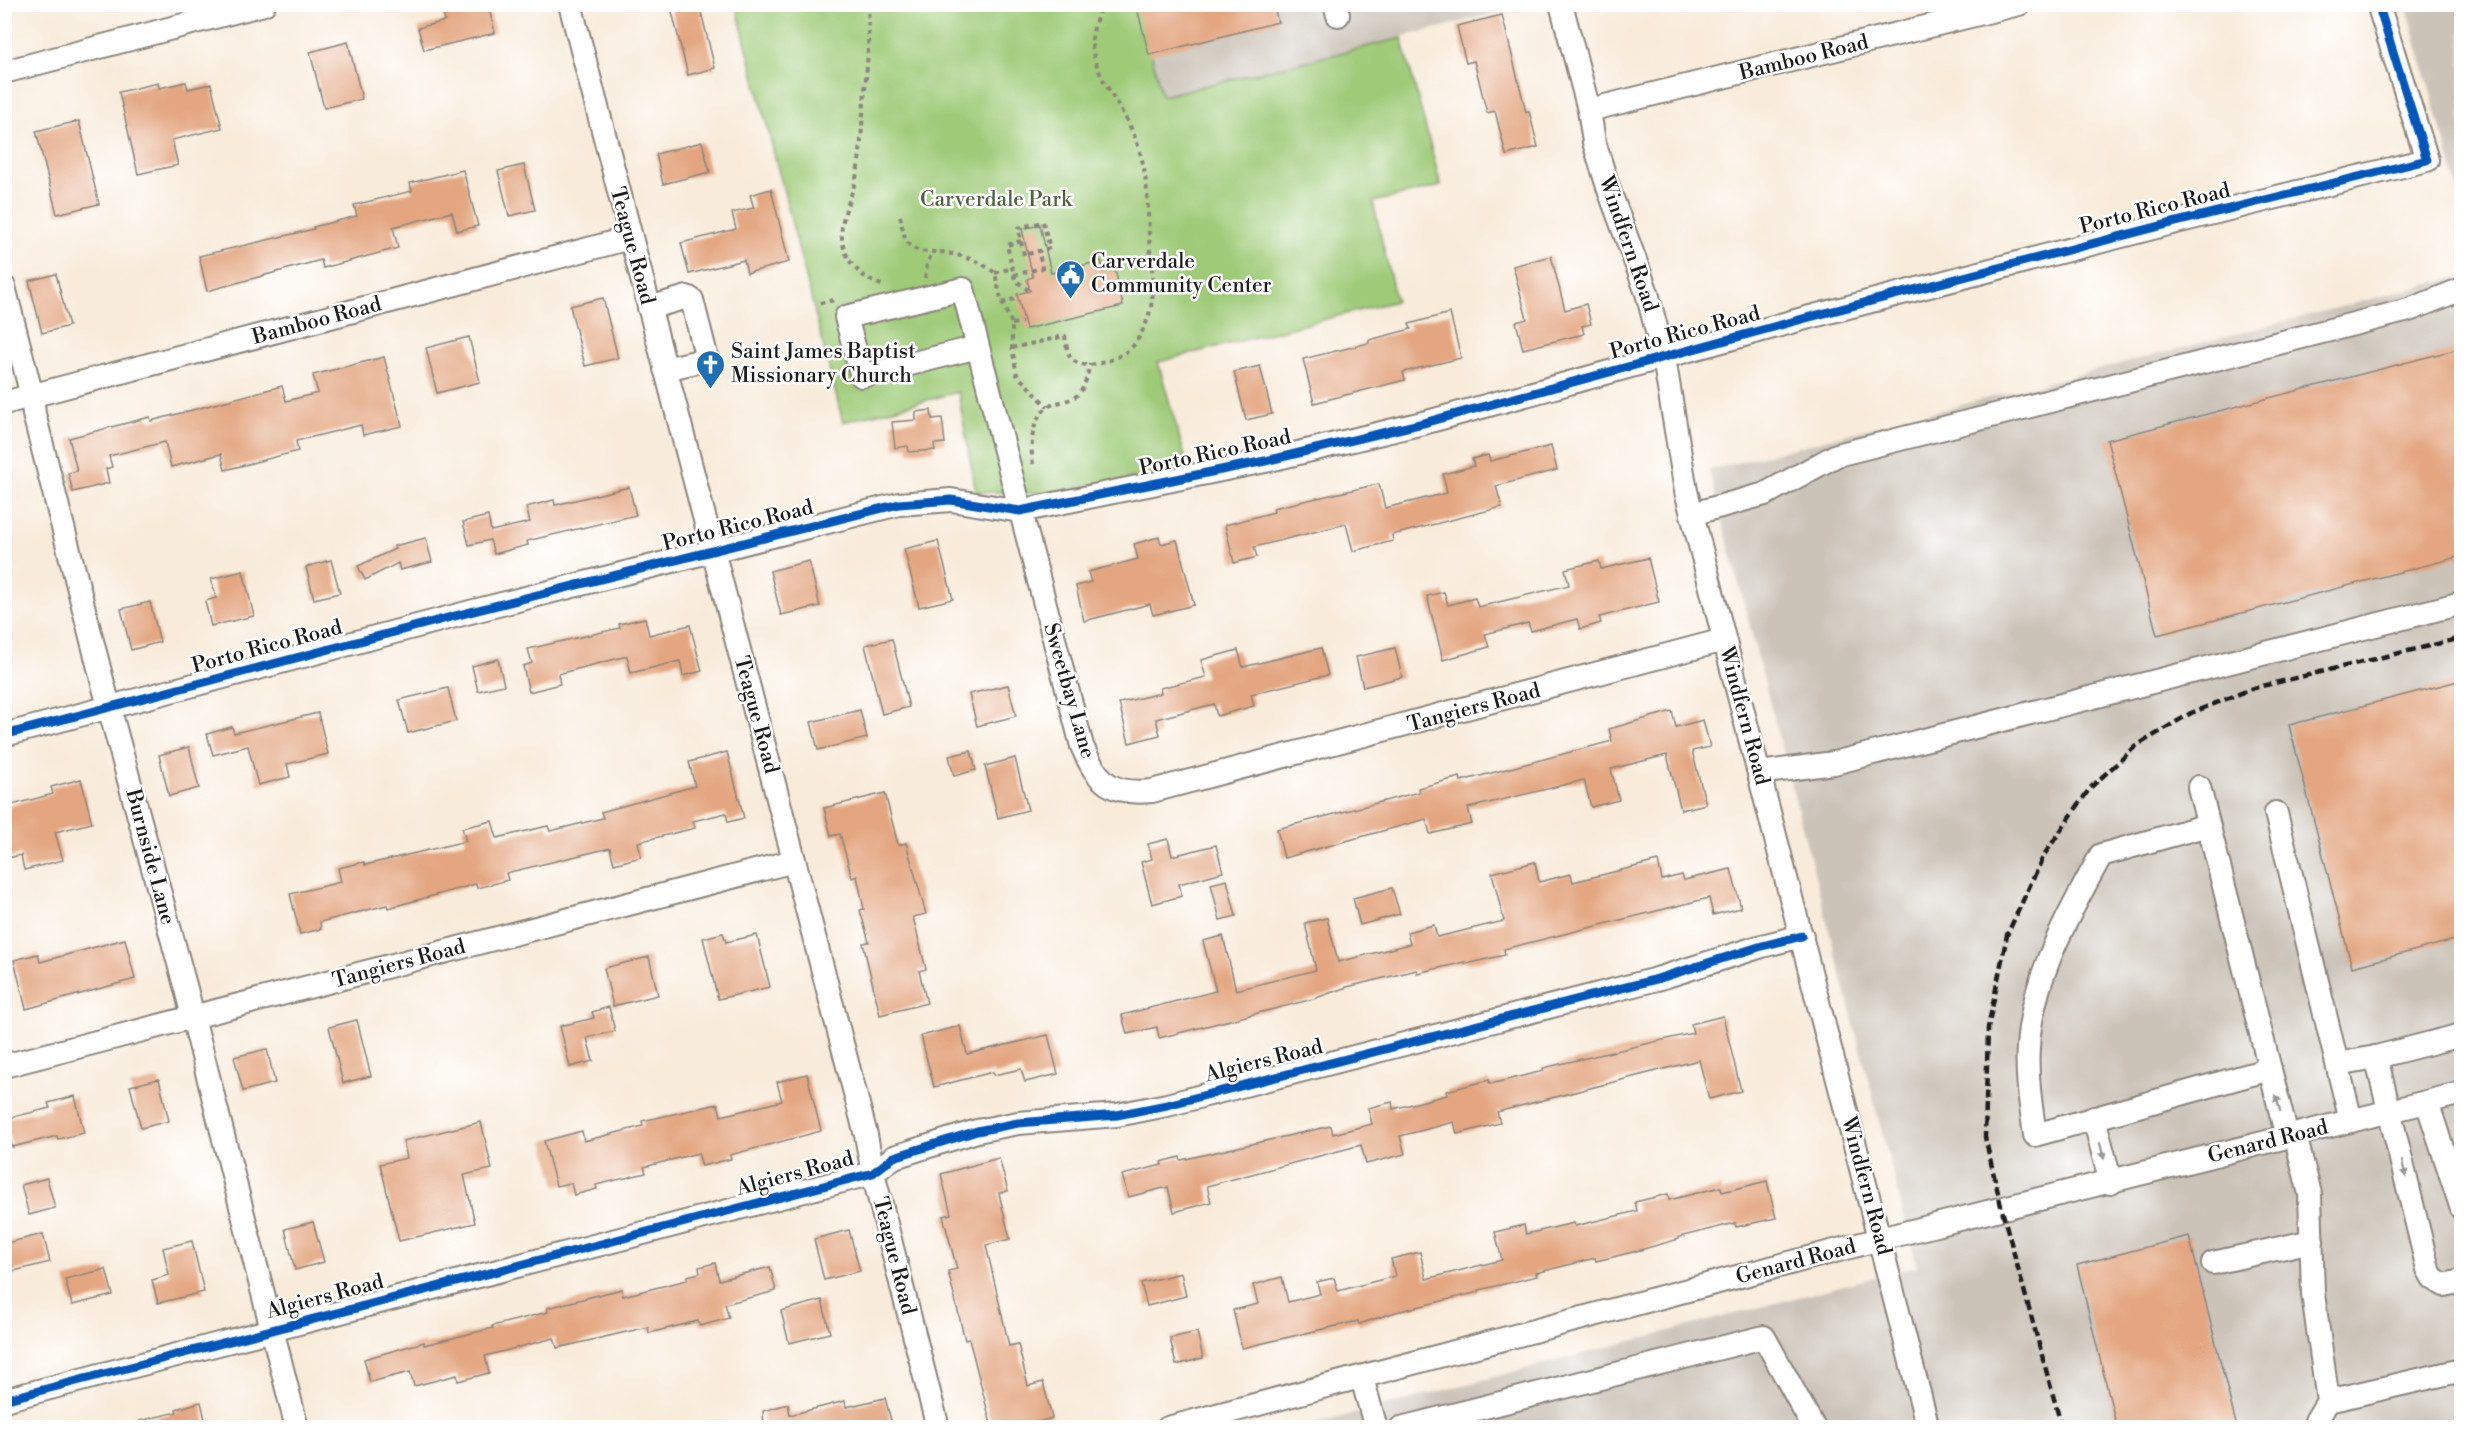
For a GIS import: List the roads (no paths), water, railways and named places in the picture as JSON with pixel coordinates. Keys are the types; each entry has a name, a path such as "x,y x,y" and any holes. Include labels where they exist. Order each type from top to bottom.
{"street":[{"path":"4,72 264,4"},
{"name":"Teague Road","path":"570,4 866,1135 873,1173 938,1428"},
{"name":"Windfern Road","path":"1561,4 1589,111 1594,142 1647,293 1664,358 1686,491 1928,1428"},
{"name":"Bamboo Road","path":"1589,111 2019,4"},
{"name":"Porto Rico Road","path":"4,735 899,504 951,500 1020,510 1265,461 1428,422 1806,318 2164,225 2427,160 2378,4"},
{"name":"Bamboo Road","path":"4,403 630,238"},
{"name":"Burnside Lane","path":"4,287 32,396 34,414 193,1017 297,1428"},
{"name":"Sweetbay Lane","path":"978,347 862,376 846,317 963,289 1082,746 1097,776 1103,783 1130,793 1152,791 1222,773"},
{"path":"1692,514 1765,494 1836,455 2409,310 2462,289"},
{"path":"649,308 687,297 692,300 706,355 700,361 665,369"},
{"path":"1759,774 1834,763 2462,603"},
{"name":"Tangiers Road","path":"1222,773 1724,640"},
{"path":"2199,787 2270,1069 2310,1194 2313,1294 2328,1401 2316,1421 2316,1428"},
{"path":"2276,813 2351,1121"},
{"path":"2208,825 2101,855 2064,923 2038,985 2028,1048 2035,1135 2270,1069"},
{"name":"Tangiers Road","path":"4,1066 794,861"},
{"name":"Algiers Road","path":"4,1400 873,1173 894,1157 977,1131 1018,1123 1117,1115 1167,1105 1657,979 1802,936"},
{"path":"2338,1064 2376,1057 2462,1035"},
{"path":"2376,1057 2428,1269 2433,1278 2444,1285 2462,1281"},
{"name":"Genard Road","path":"1168,1428 1880,1239 2111,1183 2462,1093"},
{"path":"2427,1102 2454,1160 2462,1209"},
{"path":"2094,1118 2111,1183"},
{"path":"2213,1263 2312,1241"},
{"path":"1401,1428 1764,1337 1814,1428"},
{"path":"2328,1401 2462,1370"},
{"path":"1362,1378 1376,1428"}],"railway":[{"path":"2062,1428 2002,1210 1985,1137 1988,1028 2007,935 2044,855 2090,788 2136,746 2191,713 2254,688 2462,638"}],"place":[{"name":"Carverdale Community Center","path":"1070,300"},
{"name":"Saint James Baptist Missionary Church","path":"710,390"}],"park label":[{"name":"Carverdale Park","path":"996,200"}]}
